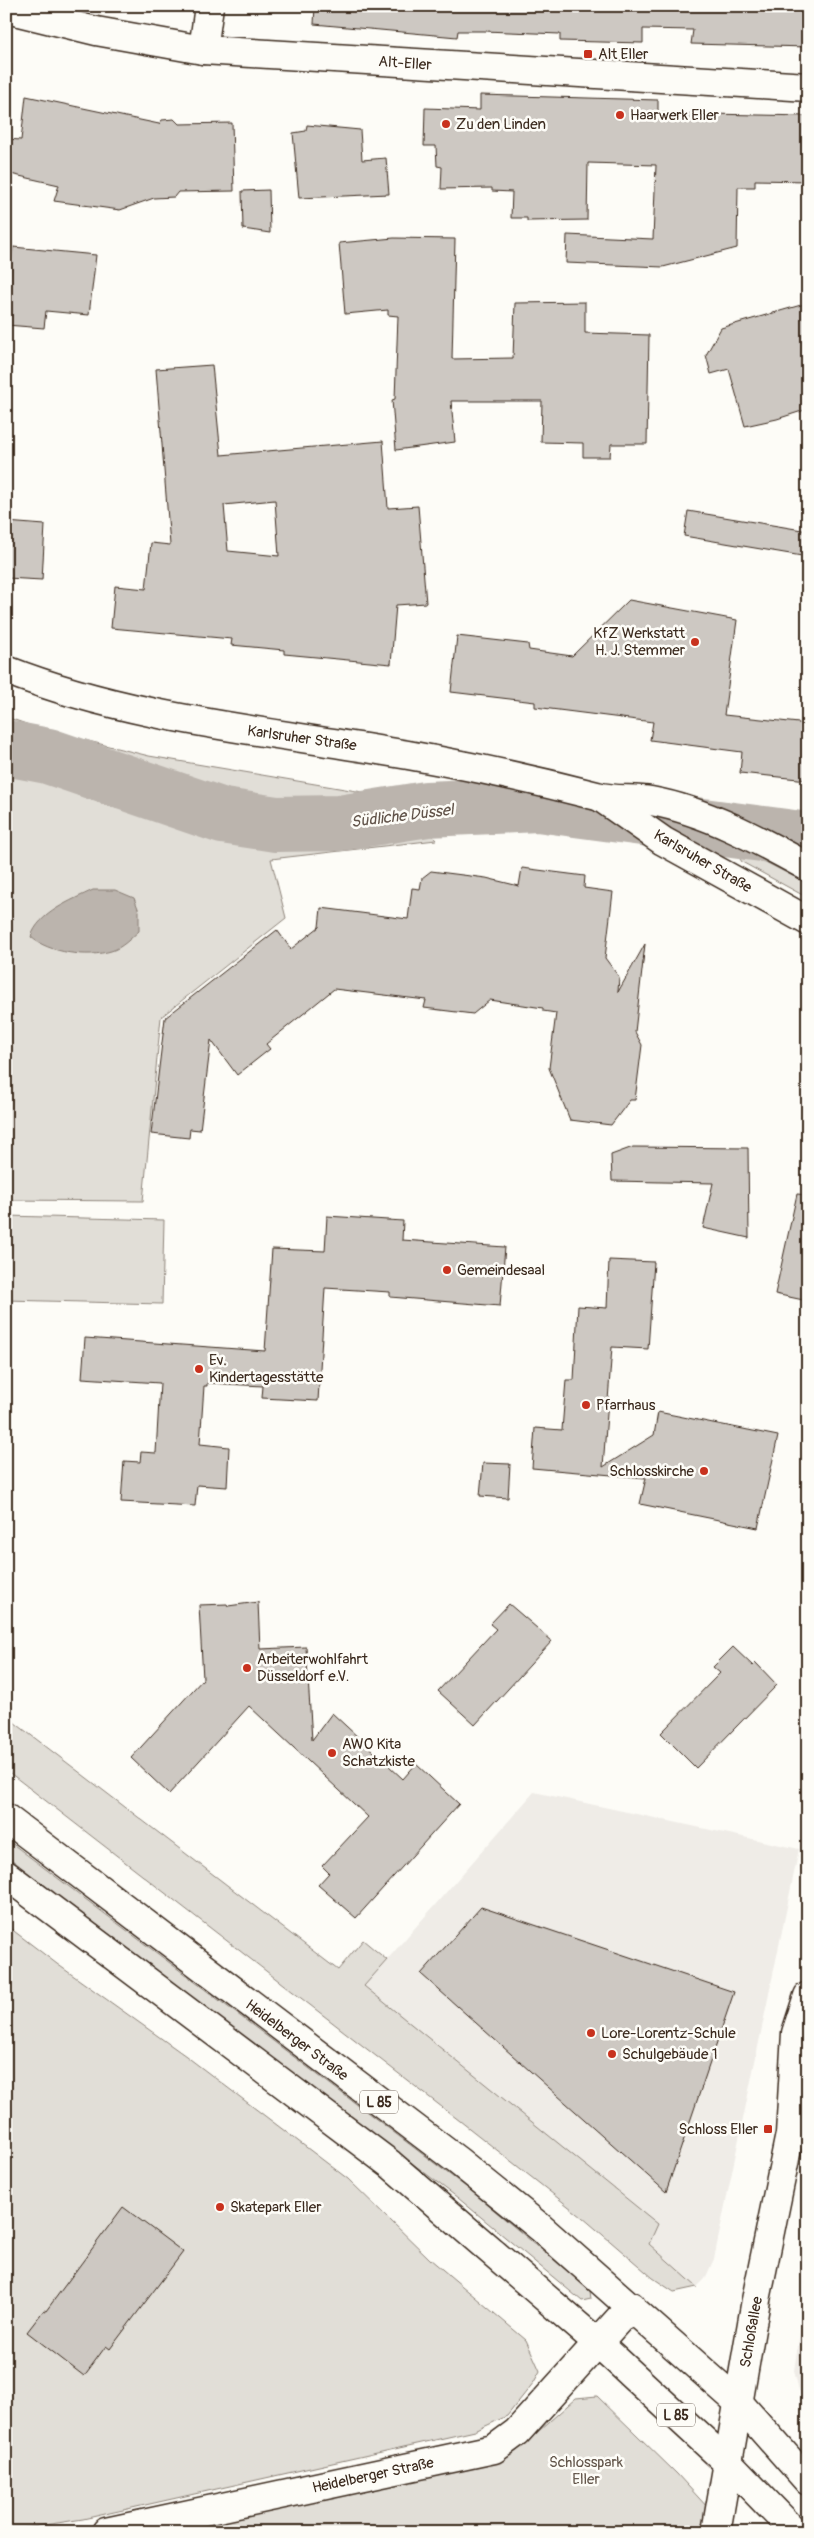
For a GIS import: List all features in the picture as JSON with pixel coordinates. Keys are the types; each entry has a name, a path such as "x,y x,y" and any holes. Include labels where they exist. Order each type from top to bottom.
{"main road":[{"path":"202,50 209,6"},
{"name":"Alt-Eller","path":"6,10 96,31 202,50 808,87"},
{"name":"Karlsruher Straße","path":"6,670 122,706 173,717 478,768 600,797 650,801 691,812 808,867"},
{"name":"Karlsruher Straße","path":"600,797 663,841 717,868 808,921"},
{"path":"717,868 715,852 721,844 741,834"},
{"name":"Heidelberger Straße","path":"6,1818 458,2161 541,2228 739,2404 808,2481"},
{"name":"L 85","path":"6,1875 390,2164 598,2343 729,2464 795,2532"},
{"name":"Schloßallee","path":"790,2134 796,2033 808,1996"},
{"name":"Schloßallee","path":"716,2532 756,2300 790,2134 808,2081"},
{"name":"Heidelberger Straße","path":"106,2532 494,2449 517,2432 631,2306"}],"shaded area":[{"path":"93,890 115,890 134,898 139,911 139,931 123,945 115,950 102,953 80,954 48,947 31,937 35,929 48,914"},
{"name":"Lore-Lorentz-Schule","path":"534,1792 799,1849 714,2259 705,2279 697,2287 649,2244 654,2234 364,1986"},
{"path":"808,2279 808,2406 799,2390 794,2371"}],"green space":[{"path":"6,717 44,730 149,756 398,798 436,840 271,859 286,918 161,1017 143,1201 6,1200"},
{"path":"744,855 752,855 808,884 808,898 742,862 740,859"},
{"path":"6,1216 164,1220 162,1304 6,1300"},
{"path":"6,1716 338,1970 363,1940 387,1960 364,1986 658,2224 649,2244 697,2287 674,2292 653,2278 582,2217 460,2121 6,1770"},
{"path":"6,1839 470,2190 584,2285 590,2291 591,2299 582,2301 458,2198 31,1875 6,1855"},
{"path":"6,1925 57,1964 186,2056 348,2179 430,2259 526,2340 540,2371 534,2382 507,2416 475,2431 83,2519 6,2531"},
{"name":"Schlosspark Eller","path":"597,2396 677,2474 730,2532 146,2532 515,2452 576,2398"}],"building":[{"path":"315,6 805,6 804,19 808,19 808,47 691,44 693,30 643,29 643,43 560,41 560,34 484,31 458,31 457,37 314,24"},
{"path":"480,95 658,100 658,113 808,116 808,181 755,180 755,187 738,187 737,248 663,267 566,263 567,235 653,239 656,165 588,163 587,220 527,221 527,218 511,218 512,192 492,191 492,188 441,189 442,167 437,166 436,146 424,146 425,108 480,110"},
{"path":"26,96 159,124 162,120 174,119 179,124 232,123 234,191 178,192 174,197 154,198 120,210 54,201 59,185 6,173 6,139 21,140"},
{"path":"307,125 360,130 362,160 386,158 389,194 299,198 293,133 306,131"},
{"path":"269,190 270,233 243,229 242,191"},
{"path":"394,238 455,239 452,359 513,358 515,303 585,302 585,333 649,335 647,444 611,444 610,457 583,457 583,443 541,442 542,401 451,401 455,442 396,450 392,400 395,399 398,316 388,315 388,310 345,314 339,243"},
{"path":"13,247 96,255 89,315 46,311 44,328 6,325"},
{"path":"808,303 808,409 777,419 745,426 729,369 711,374 706,355 721,328"},
{"path":"212,365 221,455 383,441 388,508 418,506 426,603 396,605 391,664 284,654 284,650 231,645 232,639 111,628 115,586 146,589 151,543 170,545 156,369","holes":["275,500 279,556 228,551 224,505"]},
{"path":"688,511 808,531 808,557 684,536"},
{"path":"6,522 45,525 42,580 6,578"},
{"path":"629,600 737,620 724,715 808,724 808,780 740,773 742,752 650,740 653,722 535,707 535,702 451,692 457,636 528,644 529,650 572,656"},
{"path":"522,868 585,876 584,888 613,892 605,958 619,977 618,992 645,944 635,1032 642,1045 635,1100 630,1100 611,1125 570,1120 549,1068 556,1013 543,1011 543,1008 490,1000 473,1014 424,1008 426,1000 334,989 266,1044 270,1049 237,1075 211,1040 200,1130 190,1129 189,1138 151,1134 165,1018 277,930 291,949 319,927 321,908 408,919 412,888 420,889 422,878 431,871 486,878 519,886"},
{"path":"633,1147 748,1148 749,1238 703,1228 713,1183 612,1181 611,1155"},
{"path":"797,1194 808,1195 808,1301 775,1294"},
{"path":"327,1216 403,1221 402,1240 505,1247 500,1306 390,1297 390,1292 325,1288 318,1401 262,1398 263,1386 207,1383 207,1386 204,1386 200,1444 229,1447 227,1487 197,1485 195,1506 121,1502 124,1461 140,1462 141,1452 156,1453 160,1383 82,1378 85,1338 265,1351 272,1249 325,1251"},
{"path":"609,1260 654,1262 648,1349 612,1347 603,1467 654,1435 658,1412 778,1436 758,1528 640,1504 646,1478 532,1468 535,1428 562,1430 566,1380 574,1380 578,1306 607,1308"},
{"path":"483,1463 510,1464 508,1498 480,1496"},
{"path":"258,1602 260,1649 306,1647 312,1740 332,1713 403,1779 416,1764 459,1804 356,1918 318,1885 329,1873 322,1866 368,1817 249,1706 169,1794 131,1758 203,1679 199,1605 227,1604 228,1606"},
{"path":"509,1604 552,1641 475,1725 438,1691 496,1629 490,1624"},
{"path":"733,1647 753,1666 756,1663 777,1685 696,1768 661,1733 720,1673 713,1667"},
{"name":"Schulgebäude 1","path":"481,1907 734,1992 666,2192 421,1974"},
{"path":"123,2207 183,2252 110,2349 106,2346 84,2376 27,2332 44,2310 46,2311"}],"waterway":[{"name":"Südliche Düssel","path":"6,748 48,756 223,816 276,824 340,823 427,809 538,804 808,840"}],"place":[{"name":"Alt Eller","path":"588,54"},
{"name":"Haarwerk Eller","path":"620,115"},
{"name":"Zu den Linden","path":"446,124"},
{"name":"KfZ Werkstatt H. J. Stemmer","path":"695,642"},
{"name":"Gemeindesaal","path":"447,1270"},
{"name":"Ev. Kindertagesstätte","path":"199,1369"},
{"name":"Pfarrhaus","path":"586,1405"},
{"name":"Schlosskirche","path":"704,1471"},
{"name":"Arbeiterwohlfahrt Düsseldorf e.V.","path":"247,1668"},
{"name":"AWO Kita Schatzkiste","path":"332,1753"},
{"name":"Lore-Lorentz-Schule","path":"591,2033"},
{"name":"Schulgebäude 1","path":"612,2054"},
{"name":"Schloss Eller","path":"768,2129"},
{"name":"Skatepark Eller","path":"220,2207"}]}
